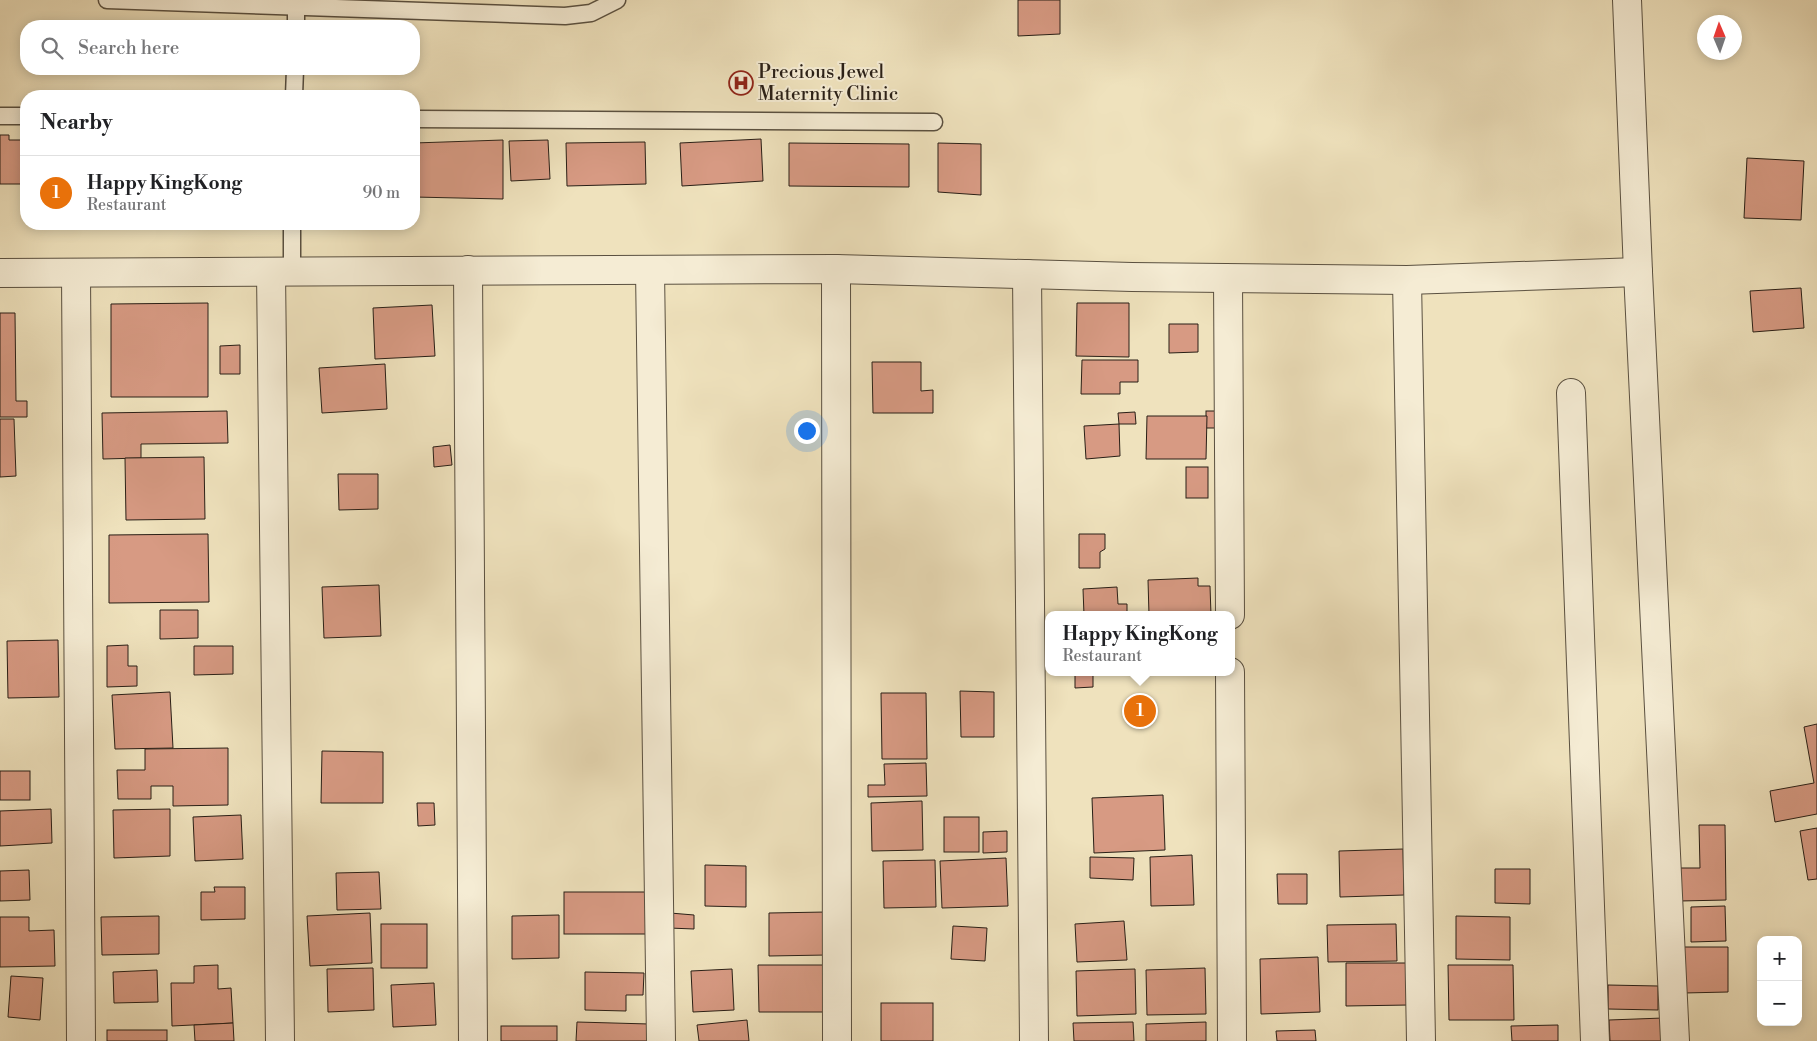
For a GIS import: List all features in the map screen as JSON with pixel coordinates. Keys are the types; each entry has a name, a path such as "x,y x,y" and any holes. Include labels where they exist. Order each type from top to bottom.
{"street":[{"path":"1627,0 1638,272 1675,1041"},
{"path":"0,273 836,269 1407,280 1638,272"},
{"path":"836,269 836,1041"},
{"path":"468,270 473,1041"},
{"path":"650,270 661,1041"},
{"path":"280,1041 282,272"},
{"path":"76,273 81,1041"},
{"path":"1027,274 1034,1041"},
{"path":"1228,278 1230,611"},
{"path":"1407,280 1421,1041"},
{"path":"1570,393 1595,1041"},
{"path":"1230,676 1232,1041"}],"lane":[{"path":"107,0 565,16 591,13 618,0"},
{"path":"296,7 296,20"},
{"path":"294,90 295,75"},
{"path":"0,116 20,116"},
{"path":"420,119 934,122"},
{"path":"282,272 291,230"}],"building":[{"path":"1018,0 1060,0 1060,34 1018,36"},
{"path":"0,135 9,135 9,140 20,140 20,184 0,184"},
{"path":"761,139 763,181 682,186 680,143"},
{"path":"503,140 503,199 420,197 420,143"},
{"path":"548,140 550,179 511,181 509,141"},
{"path":"645,142 646,184 567,186 566,143"},
{"path":"789,143 909,144 909,187 789,186"},
{"path":"938,143 981,144 981,195 938,192"},
{"path":"1747,158 1804,161 1801,220 1744,218"},
{"path":"1801,288 1804,328 1753,332 1750,291"},
{"path":"208,303 208,397 111,397 111,304"},
{"path":"1077,303 1129,303 1129,357 1076,356"},
{"path":"432,305 435,356 375,359 373,308"},
{"path":"0,313 15,313 16,401 27,401 27,417 0,417"},
{"path":"1169,324 1198,324 1198,352 1169,353"},
{"path":"240,345 240,374 220,374 220,346"},
{"path":"1082,360 1138,360 1138,382 1120,382 1120,394 1081,394"},
{"path":"872,362 921,362 921,391 933,390 933,413 873,413"},
{"path":"385,364 387,409 322,413 319,368"},
{"path":"227,411 228,443 141,444 141,458 103,459 102,413"},
{"path":"1206,411 1223,411 1223,428 1206,428"},
{"path":"1135,412 1136,424 1119,424 1118,413"},
{"path":"1147,416 1207,416 1206,459 1146,459"},
{"path":"0,419 14,419 16,476 0,477"},
{"path":"1119,424 1120,456 1086,459 1084,426"},
{"path":"450,445 452,465 434,467 433,447"},
{"path":"204,457 205,519 126,520 125,458"},
{"path":"1186,467 1208,467 1208,498 1186,498"},
{"path":"338,474 378,474 378,509 339,510"},
{"path":"208,534 209,602 109,603 109,535"},
{"path":"1079,534 1105,534 1105,549 1100,552 1100,568 1079,568"},
{"path":"1198,578 1198,586 1210,586 1211,611 1149,611 1148,580"},
{"path":"379,585 381,636 324,638 322,587"},
{"path":"1117,587 1118,604 1127,604 1127,611 1084,611 1083,589"},
{"path":"160,610 198,610 198,638 160,639"},
{"path":"58,640 59,697 8,698 7,641"},
{"path":"128,645 128,666 137,666 137,686 107,687 107,646"},
{"path":"194,646 233,646 233,674 194,675"},
{"path":"1075,676 1093,676 1093,687 1075,688"},
{"path":"960,691 994,692 994,737 961,737"},
{"path":"170,692 173,748 115,749 112,695"},
{"path":"881,693 926,693 927,759 882,759"},
{"path":"1817,724 1817,814 1775,822 1770,791 1814,783 1804,727"},
{"path":"228,748 228,805 173,806 173,786 151,786 151,799 118,799 117,770 145,770 145,749"},
{"path":"322,751 383,752 383,803 321,803"},
{"path":"926,763 927,796 868,797 868,785 885,785 884,764"},
{"path":"0,771 30,771 30,800 0,800"},
{"path":"1163,795 1165,850 1094,853 1092,798"},
{"path":"922,801 923,850 872,851 871,803"},
{"path":"417,803 434,803 435,825 418,826"},
{"path":"51,809 52,843 0,846 0,811"},
{"path":"170,809 170,856 114,858 113,810"},
{"path":"241,815 243,859 195,861 193,817"},
{"path":"944,817 979,817 979,852 944,852"},
{"path":"1699,825 1725,825 1726,900 1680,901 1680,868 1700,868"},
{"path":"1817,828 1817,879 1808,880 1800,831"},
{"path":"1007,831 1007,852 983,853 983,832"},
{"path":"1403,849 1404,895 1340,897 1339,851"},
{"path":"1192,855 1194,905 1151,906 1150,857"},
{"path":"1090,857 1134,858 1133,880 1090,878"},
{"path":"1006,858 1008,906 942,908 940,861"},
{"path":"935,860 936,907 884,908 883,861"},
{"path":"705,865 746,866 746,907 705,906"},
{"path":"1495,869 1530,869 1530,904 1495,903"},
{"path":"29,870 30,900 0,901 0,871"},
{"path":"379,872 381,909 337,910 336,873"},
{"path":"1277,874 1307,874 1307,904 1278,904"},
{"path":"214,887 245,887 245,919 201,920 201,892 215,892"},
{"path":"564,892 650,892 650,934 564,934"},
{"path":"1725,906 1726,941 1691,942 1691,907"},
{"path":"826,912 827,955 769,956 769,913"},
{"path":"370,913 372,963 310,966 307,916"},
{"path":"670,913 694,915 694,929 669,928"},
{"path":"559,915 559,958 512,959 512,916"},
{"path":"159,916 159,954 102,955 101,917"},
{"path":"1456,916 1510,917 1510,960 1456,959"},
{"path":"0,917 29,917 29,931 54,930 55,966 0,967"},
{"path":"1124,921 1127,960 1077,962 1075,924"},
{"path":"381,924 427,924 427,968 381,968"},
{"path":"1396,924 1397,961 1328,962 1327,925"},
{"path":"953,926 987,928 985,961 951,959"},
{"path":"1684,947 1728,947 1728,992 1684,993"},
{"path":"1318,957 1320,1012 1261,1014 1260,959"},
{"path":"1346,963 1408,963 1409,1005 1346,1006"},
{"path":"218,965 218,989 231,988 233,1023 172,1026 171,983 194,983 194,966"},
{"path":"758,965 826,965 826,1012 759,1012"},
{"path":"1448,965 1513,965 1514,1020 1449,1020"},
{"path":"373,968 374,1010 328,1012 327,969"},
{"path":"1205,968 1206,1014 1147,1015 1146,970"},
{"path":"732,969 734,1010 693,1012 691,971"},
{"path":"1135,969 1136,1014 1077,1016 1076,971"},
{"path":"157,970 158,1002 114,1003 113,972"},
{"path":"585,972 644,973 643,995 626,995 626,1011 585,1010"},
{"path":"11,976 43,978 40,1020 8,1017"},
{"path":"434,983 436,1025 393,1027 391,985"},
{"path":"1608,985 1658,986 1658,1010 1608,1009"},
{"path":"881,1003 933,1003 933,1041 881,1041"},
{"path":"1663,1018 1664,1041 1610,1041 1609,1020"},
{"path":"747,1020 749,1041 699,1041 697,1025"},
{"path":"577,1022 649,1024 648,1041 576,1041"},
{"path":"1133,1022 1134,1041 1074,1041 1073,1023"},
{"path":"1206,1022 1206,1041 1146,1041 1146,1024"},
{"path":"233,1023 234,1041 195,1041 194,1025"},
{"path":"1558,1025 1558,1041 1512,1041 1511,1026"},
{"path":"501,1026 557,1026 557,1041 501,1041"},
{"path":"107,1030 167,1030 167,1041 107,1041"},
{"path":"1315,1030 1316,1041 1277,1041 1276,1031"}],"place":[{"name":"Precious Jewel Maternity Clinic","path":"741,83"},
{"name":"Happy KingKong","path":"1140,711"}]}
